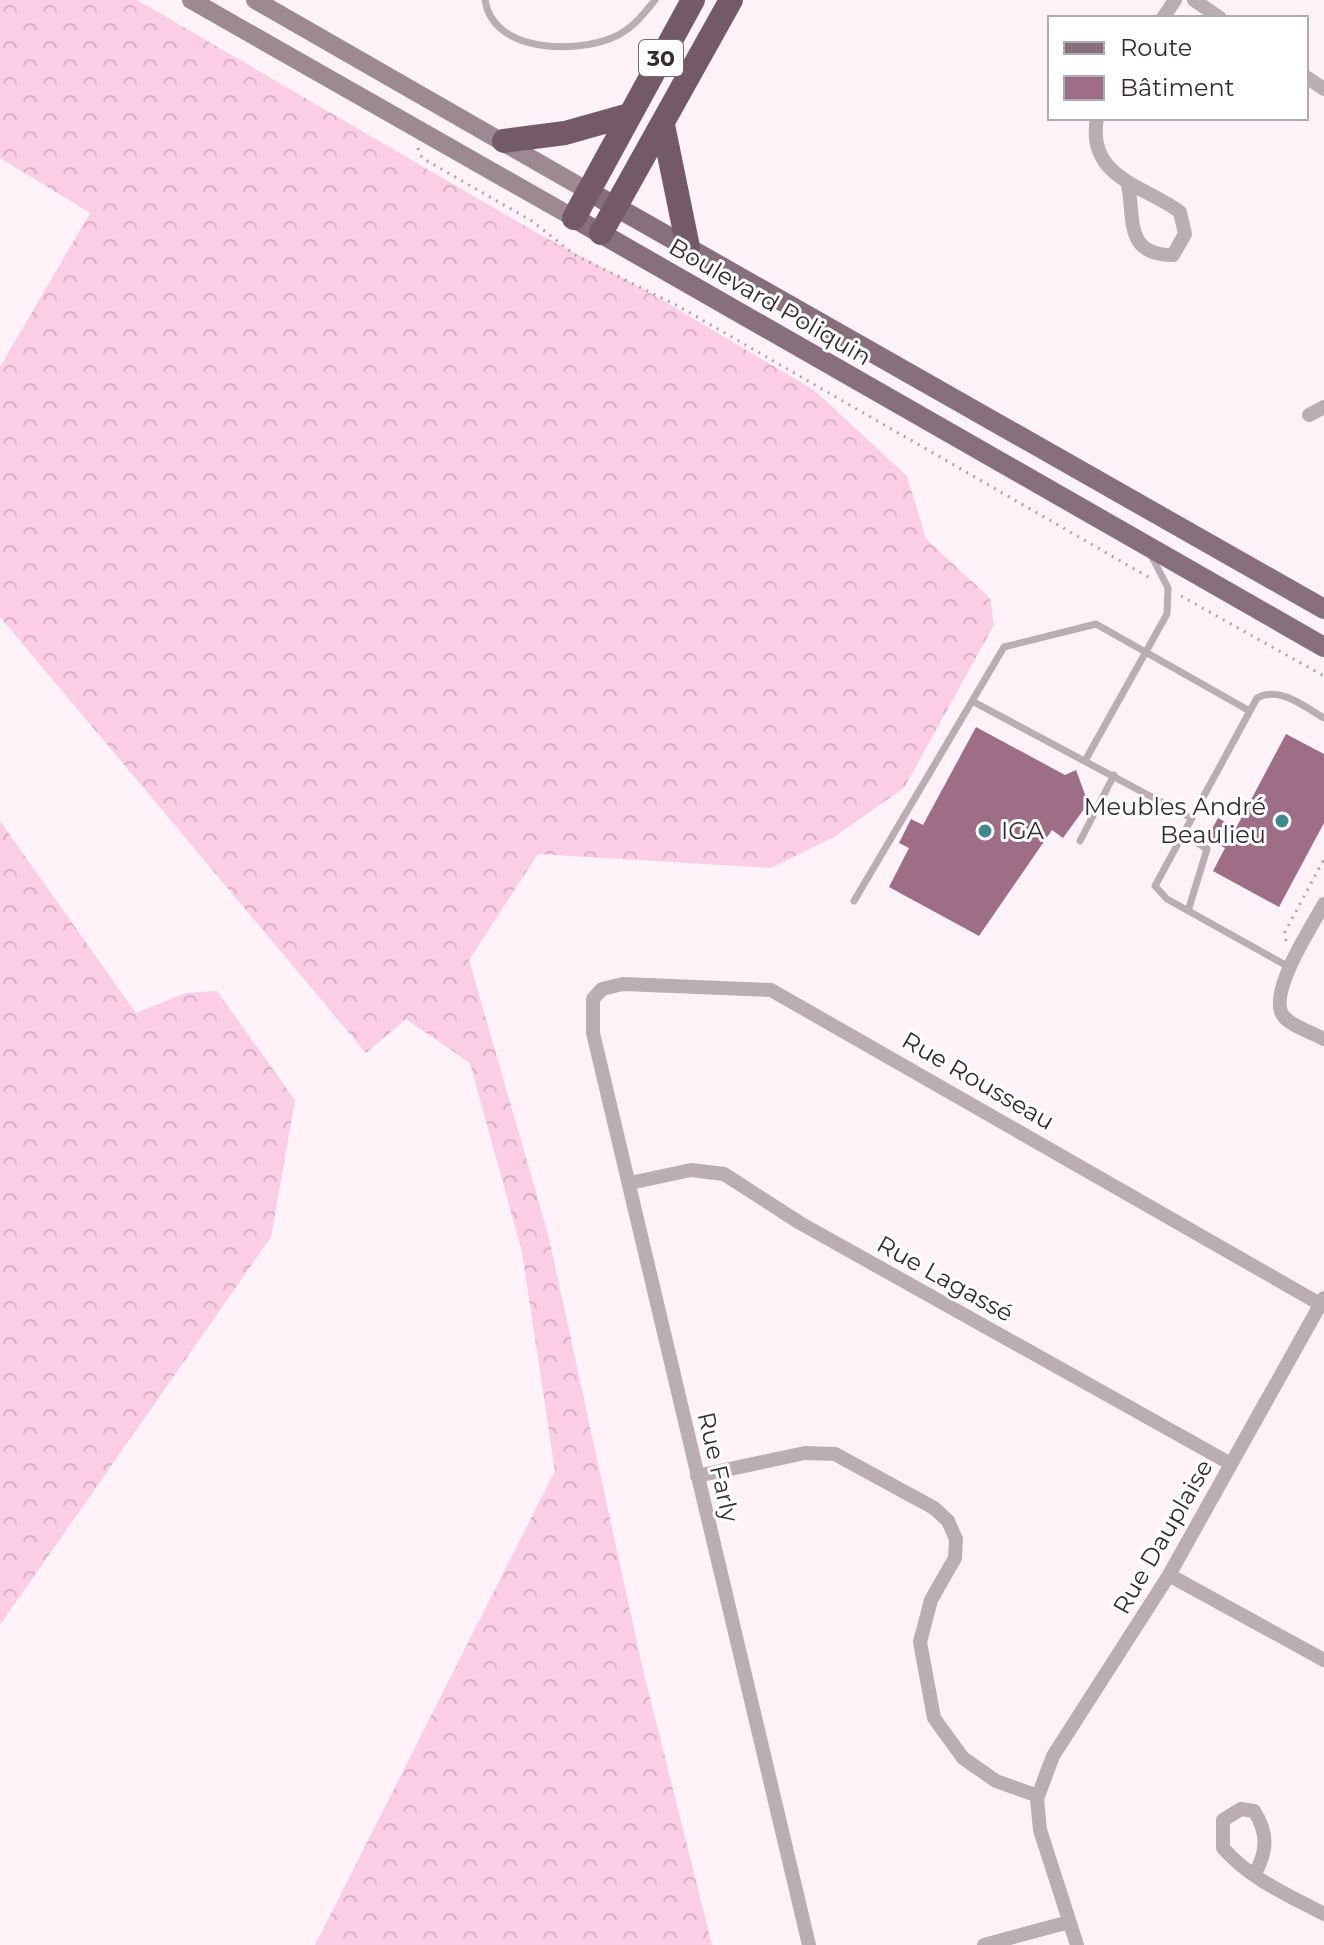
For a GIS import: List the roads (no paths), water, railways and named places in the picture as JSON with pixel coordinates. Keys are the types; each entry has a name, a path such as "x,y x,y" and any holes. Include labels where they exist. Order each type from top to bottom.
{"highway":[{"name":"30","path":"574,218 693,0"},
{"name":"30","path":"601,233 731,0"},
{"path":"504,141 565,133 629,115"},
{"path":"663,125 688,247"}],"main road":[{"name":"Boulevard Poliquin","path":"588,191 1324,609"},
{"name":"Boulevard Poliquin","path":"574,218 1324,647"}],"street":[{"name":"Boulevard Poliquin","path":"191,0 574,218"},
{"name":"Boulevard Poliquin","path":"255,0 588,191"},
{"path":"1194,0 1217,16"},
{"path":"1097,120 1097,146 1112,171 1128,185 1157,195 1180,212 1185,234 1173,255 1158,255 1139,243 1130,224 1128,185"},
{"path":"1309,415 1324,407"},
{"path":"1324,904 1280,988 1278,1004 1284,1018 1324,1039"},
{"name":"Rue Rousseau","path":"593,999 602,989 623,984 771,990 1322,1301"},
{"name":"Rue Farly","path":"593,999 593,1033 809,1945"},
{"name":"Rue Lagassé","path":"630,1183 691,1170 724,1174 800,1223 1231,1464"},
{"name":"Rue Dauplaise","path":"1038,1796 1053,1756 1169,1575 1322,1301"},
{"path":"697,1476 805,1453 835,1454 941,1515 956,1539 955,1558 931,1600 920,1642 934,1718 963,1758 996,1781 1038,1796 1040,1830 1077,1945"},
{"path":"1169,1575 1324,1660"},
{"path":"1254,1875 1324,1914"},
{"path":"984,1945 1069,1922"}],"lane":[{"path":"485,0 492,20 501,29 532,44 563,48 614,37 637,23 655,0"},
{"path":"1086,759 1167,614 1168,588 1147,547"},
{"path":"854,901 1004,647 1096,624 1248,710"},
{"path":"1290,968 1167,899 1155,886 1257,698 1267,692 1279,693 1324,718"},
{"path":"972,701 1086,759 1191,818"},
{"path":"1080,841 1114,775"},
{"path":"1183,834 1207,849 1188,911"}],"place":[{"name":"Meubles André Beaulieu","path":"1282,821"},
{"name":"IGA","path":"985,831"}]}
